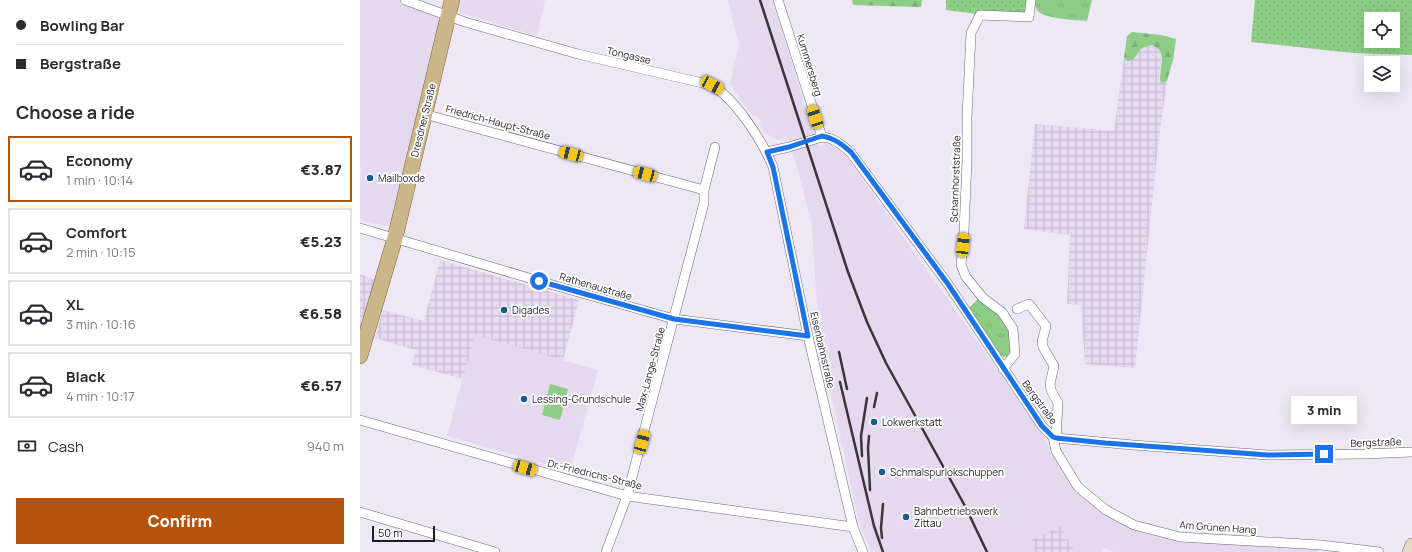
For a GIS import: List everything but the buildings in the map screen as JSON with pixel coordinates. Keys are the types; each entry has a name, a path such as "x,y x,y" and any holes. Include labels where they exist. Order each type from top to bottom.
{"main road":[{"name":"Dresdner Straße","path":"360,356 395,238 452,0"}],"street":[{"name":"Tongasse","path":"405,0 448,17 578,54 712,85 720,90 732,103 757,135 767,152"},
{"name":"Kummersberg","path":"778,0 822,136"},
{"name":"Scharnhorststraße","path":"1004,369 1015,354 1013,329 1002,312 983,298 966,276 961,265 964,231 971,33 980,16 1029,17 1031,0"},
{"name":"Friedrich-Haupt-Straße","path":"424,114 704,190"},
{"path":"767,152 789,147 822,136"},
{"name":"Bergstraße","path":"822,136 840,142 851,152 948,284 1042,426 1055,437 1133,445 1268,455 1412,452"},
{"name":"Max-Lange-Straße","path":"606,552 627,496 704,203 704,190 715,148"},
{"name":"Eisenbahnstraße","path":"767,152 773,167 808,336 853,527 863,552"},
{"name":"Rathenaustraße","path":"360,228 674,319 808,336"},
{"path":"1017,309 1029,304 1046,326 1042,342 1043,347 1054,366 1050,384 1051,390 1058,403 1055,437"},
{"name":"Dr.-Friedrichs-Straße","path":"360,420 627,496 853,527"},
{"name":"Am Grünen Hang","path":"1055,437 1056,452 1078,487 1106,510 1134,525 1180,537 1321,545 1379,552"},
{"path":"360,512 495,552"},
{"path":"1409,552 1412,545"}],"shaded area":[{"path":"360,0 420,0 442,8 390,227 360,220 360,180 362,168 360,167"},
{"path":"460,0 545,0 537,36 461,13 458,8"},
{"path":"728,0 773,0 814,135 789,142 788,140 777,140 764,132 758,123 761,121 756,115 753,117 730,84 739,46"},
{"path":"1152,45 1160,50 1162,55 1159,79 1161,83 1167,81 1159,137 1135,368 1085,364 1081,305 1067,304 1070,235 1024,229 1035,124 1114,131 1124,58 1128,61 1133,60 1142,48"},
{"path":"816,143 820,146 827,144 834,145 846,156 1042,434 1073,487 1103,514 1132,527 1180,540 1321,544 1317,552 1115,552 1101,547 1102,552 1075,552 1061,527 1030,541 1036,552 871,552 858,519 819,338 812,227 792,150"},
{"name":"Digades","path":"440,260 579,300 563,360 475,335 463,379 412,365 416,350 375,338 383,310 424,321"},
{"path":"360,274 375,280 360,334"},
{"name":"Lessing-Grundschule","path":"475,335 598,370 570,471 447,436"},
{"path":"1061,526 1075,552 1036,552 1030,541"}],"green space":[{"path":"852,0 922,0 921,7 853,5"},
{"path":"946,0 1030,0 1028,15 977,14 946,10"},
{"path":"1036,0 1092,0 1087,21 1053,17 1040,13 1035,5"},
{"path":"1255,0 1412,0 1412,55 1353,53 1251,42"},
{"path":"1132,32 1161,35 1176,39 1173,60 1167,81 1161,83 1160,75 1162,57 1159,50 1152,45 1142,48 1133,60 1128,61 1124,58 1127,36"},
{"path":"979,298 1001,317 1010,328 1011,349 1007,357 1001,356 969,308"},
{"path":"550,384 568,389 560,420 542,415"}],"railway":[{"path":"760,0 848,272 867,322 886,363 965,506 987,552"},
{"path":"839,352 847,389"},
{"path":"840,382 874,526 883,552"},
{"path":"874,407 877,393"},
{"path":"862,456 861,436 867,398"},
{"path":"869,436 868,448 870,490"},
{"path":"882,538 881,528 883,504"}],"place":[{"name":"Mailboxde","path":"370,178"},
{"name":"Digades","path":"504,310"},
{"name":"Lessing-Grundschule","path":"524,399"},
{"name":"Lokwerkstatt","path":"874,422"},
{"name":"Schmalspurlokschuppen","path":"882,472"},
{"name":"Bahnbetriebswerk Zittau","path":"906,517"}],"route":[{"path":"539,281 674,319 808,336 773,167 767,152 789,147 822,136 828,137 840,142 851,152 948,284 1042,426 1053,437 1133,445 1268,455 1324,454"}]}
